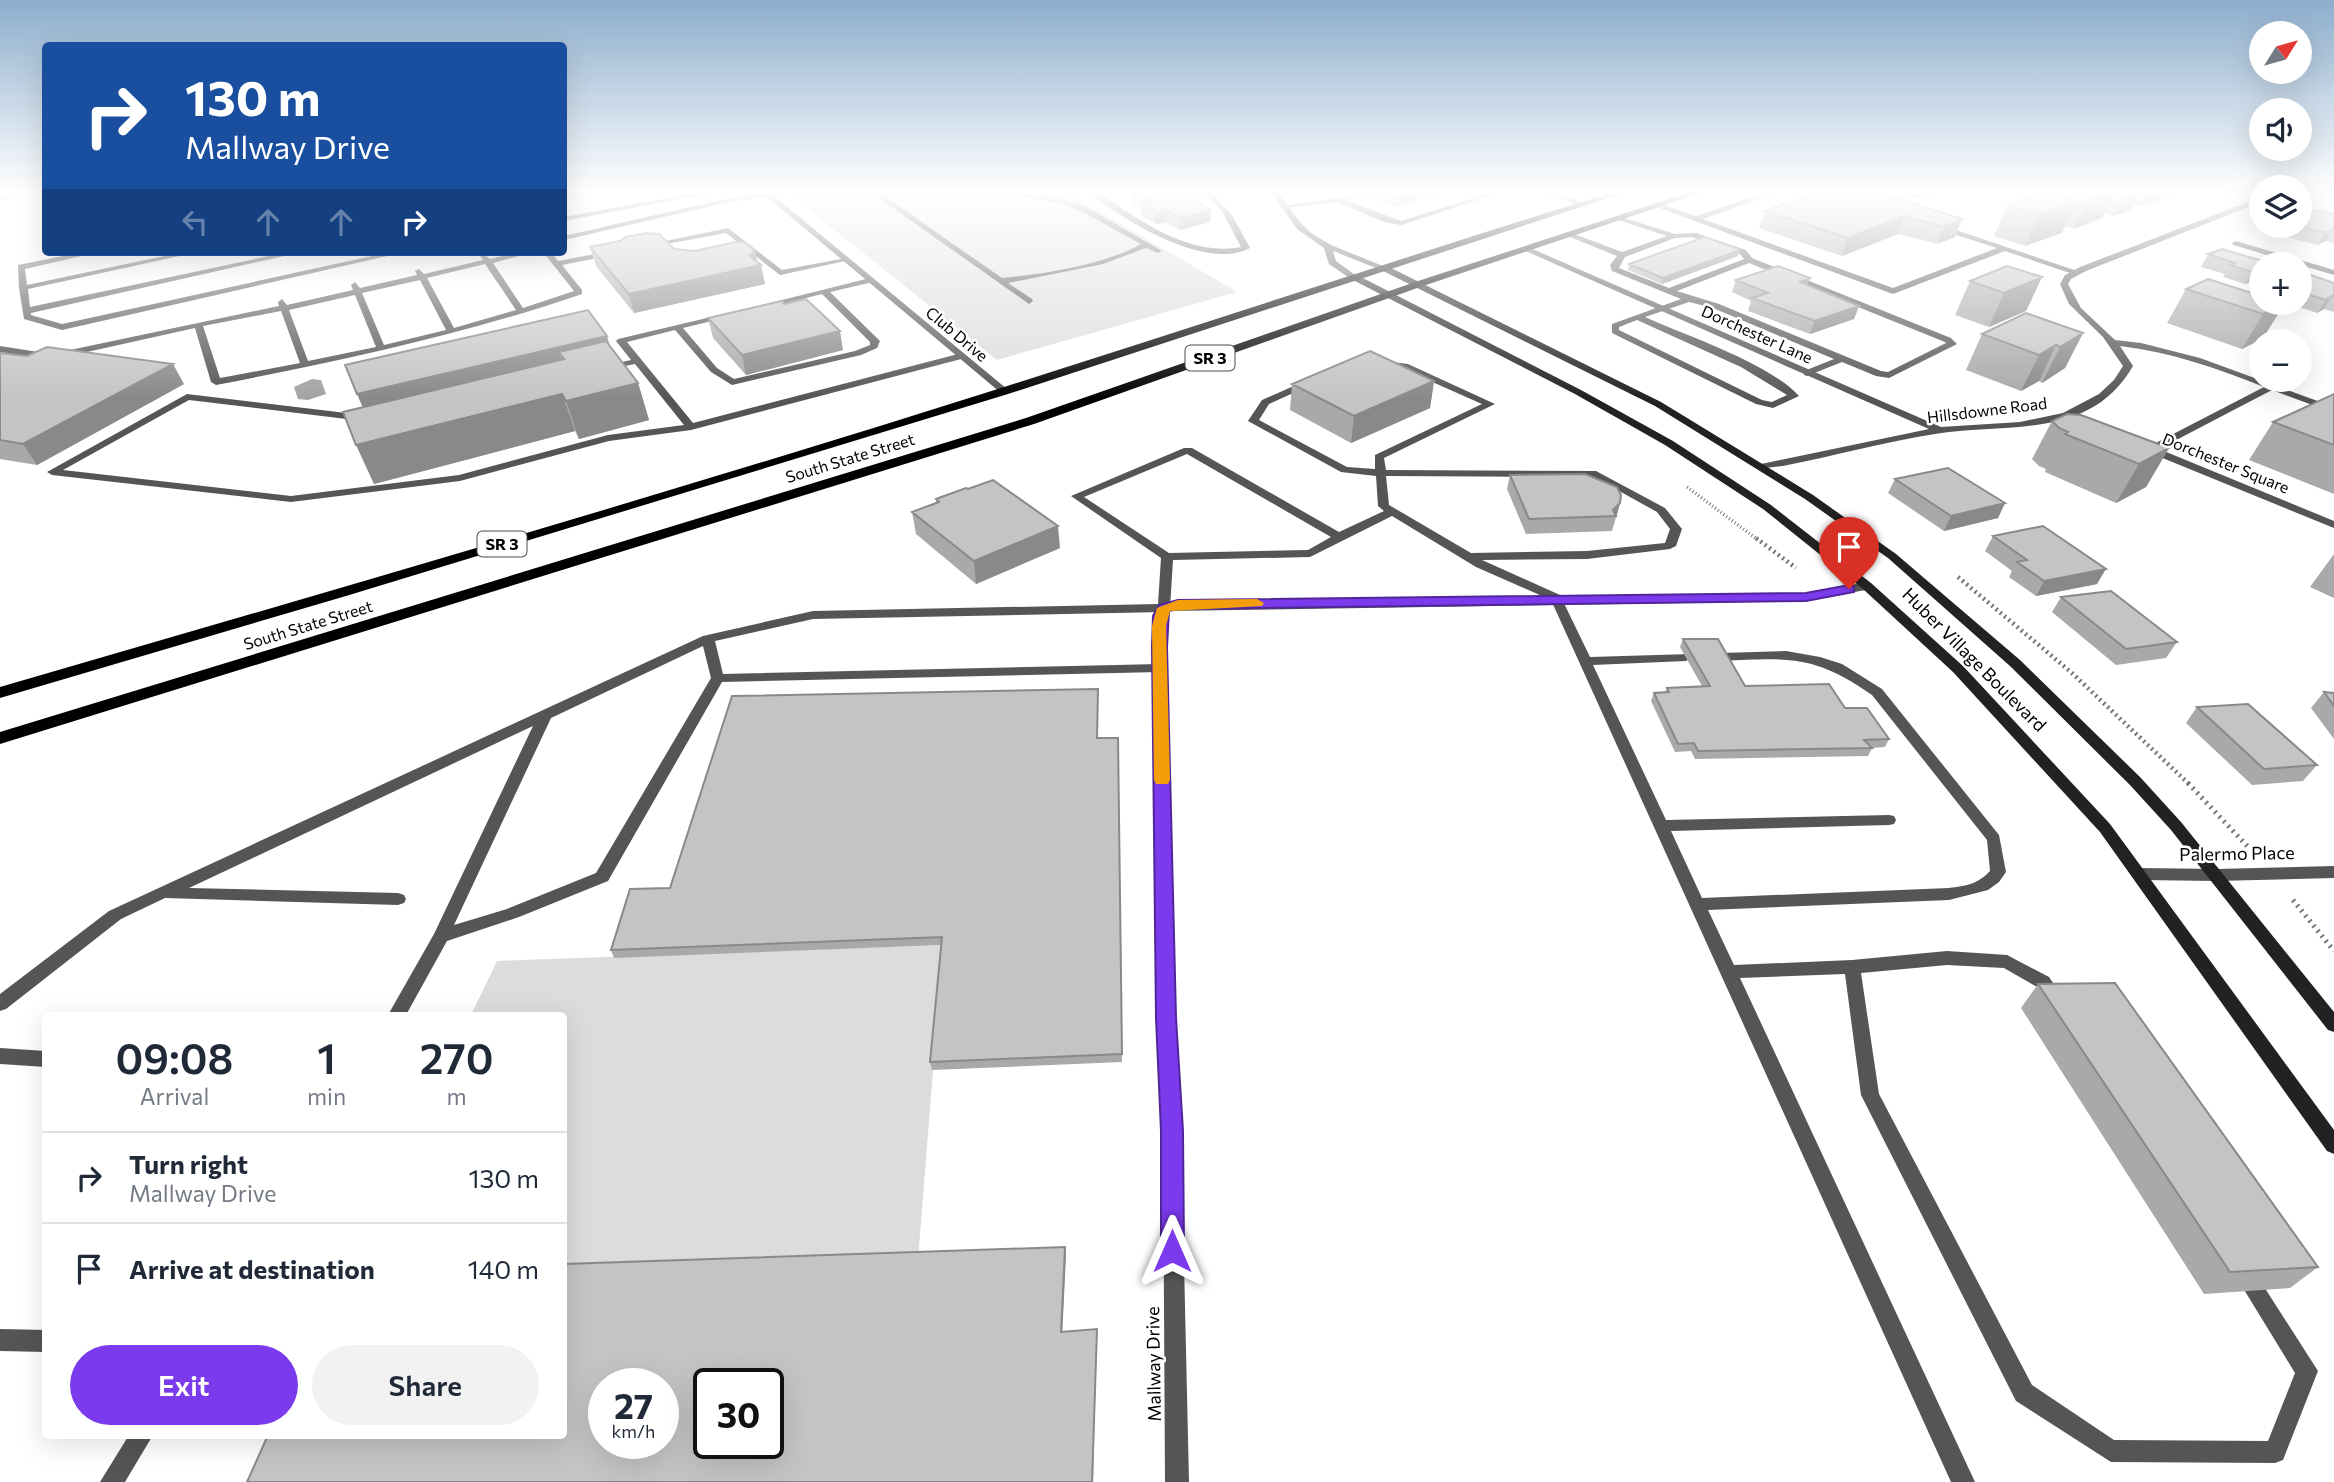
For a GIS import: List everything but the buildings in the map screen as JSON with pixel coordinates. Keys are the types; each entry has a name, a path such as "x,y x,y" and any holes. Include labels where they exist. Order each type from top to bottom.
{"main road":[{"name":"South State Street","path":"0,693 341,593 1004,391 1408,260"},
{"name":"South State Street","path":"0,738 1030,421 1491,260"}],"street":[{"path":"55,260 21,267 23,288 27,317 62,327 363,260"},
{"path":"23,288 155,260"},
{"path":"26,311 239,260"},
{"path":"259,260 272,280"},
{"path":"0,349 51,357 481,260"},
{"path":"487,260 521,312"},
{"path":"198,325 216,382 452,332 579,292 553,260"},
{"path":"556,264 575,260"},
{"path":"765,260 780,273 845,260"},
{"name":"Club Drive","path":"846,260 1004,391"},
{"path":"970,260 1029,302"},
{"path":"1000,281 1028,278 1099,260"},
{"path":"1331,260 1354,277"},
{"path":"1368,260 1384,268"},
{"name":"Dorchester Lane","path":"1550,260 1940,430"},
{"path":"1618,260 1614,265 1615,269 1689,299 1716,306 1879,374 1889,375 1952,344 1948,340 1749,260"},
{"path":"1669,291 1749,260"},
{"path":"1810,260 1893,290 1973,260"},
{"path":"2041,260 2076,272 2106,260"},
{"path":"2292,260 2334,273"},
{"name":"Huber Village Boulevard","path":"1384,268 1658,404 1761,467 1892,556 1997,647 2135,781 2216,875 2334,1025"},
{"name":"Hillsdowne Road","path":"1761,467 1940,430 2038,422 2067,415 2098,399 2123,376 2128,366 2113,342 2079,313 2067,297 2064,284 2076,272"},
{"path":"420,274 452,332"},
{"name":"Huber Village Boulevard","path":"1354,277 1623,416 1669,443 1767,507 1867,586 1942,654 1999,711 2105,828 2334,1145"},
{"path":"758,307 870,280"},
{"path":"356,288 381,349"},
{"path":"677,327 714,370 732,382 858,353 874,346 875,341 824,291"},
{"path":"1637,317 1788,388 1794,396 1773,405 1759,402 1615,331 1615,326 1637,317 1660,308 1689,299"},
{"path":"284,305 305,365"},
{"path":"691,427 621,341 731,314"},
{"path":"2113,342 2157,348 2249,380"},
{"path":"379,420 187,397 52,472 291,499 460,478 608,438 691,427 962,356"},
{"path":"1807,373 1841,359"},
{"path":"598,370 636,361"},
{"path":"1372,363 1405,366 1490,404 1379,457 1384,506 1469,557 1556,598 1963,1482"},
{"path":"1325,377 1265,402 1252,421 1345,470 1381,473 1596,474 1661,510 1676,529 1670,546 1587,555 1469,557"},
{"path":"2150,450 2260,392"},
{"path":"2284,392 2334,410"},
{"path":"2067,415 2079,420"},
{"name":"Dorchester Square","path":"2138,445 2334,524"},
{"path":"1339,537 1188,450 1076,496 1167,557 1310,553 1393,511"},
{"name":"Mallway Drive","path":"1167,557 1164,608 1159,626 1166,1018 1172,1131 1177,1482"},
{"path":"0,1004 115,915 708,639 813,615 1556,598 1806,597 1867,586"},
{"path":"441,936 513,914 601,877 718,678 708,639"},
{"path":"1697,904 1949,894 1974,891 1991,883 1998,872 1994,839 1877,692 1852,674 1811,656 1721,657"},
{"path":"1585,661 1686,657"},
{"path":"718,678 1160,667"},
{"path":"399,1012 441,936 545,715"},
{"path":"1661,826 1889,820"},
{"name":"Palermo Place","path":"2140,874 2334,872"},
{"path":"162,893 398,898"},
{"path":"1728,972 1852,967 1947,958 2007,962 2043,982 2066,1015"},
{"path":"1852,967 1870,1095 2024,1393 2111,1451 2275,1452 2307,1371 2234,1260"},
{"path":"0,1056 42,1059"},
{"path":"0,1340 42,1341"},
{"path":"112,1482 139,1439"}],"shaded area":[{"path":"872,260 1183,260 1237,292 997,360"},
{"path":"312,379 321,380 326,394 308,400 298,399 294,387"},
{"path":"943,945 918,1260 567,1271 567,1012 472,1012 497,961"}],"slow traffic":[{"path":"1162,780 1159,626 1164,608 1178,605 1257,603"}],"route":[{"path":"1172,1251 1172,1131 1166,1018 1159,647 1160,616 1164,608 1178,605 1556,598 1806,597 1849,589"}]}
